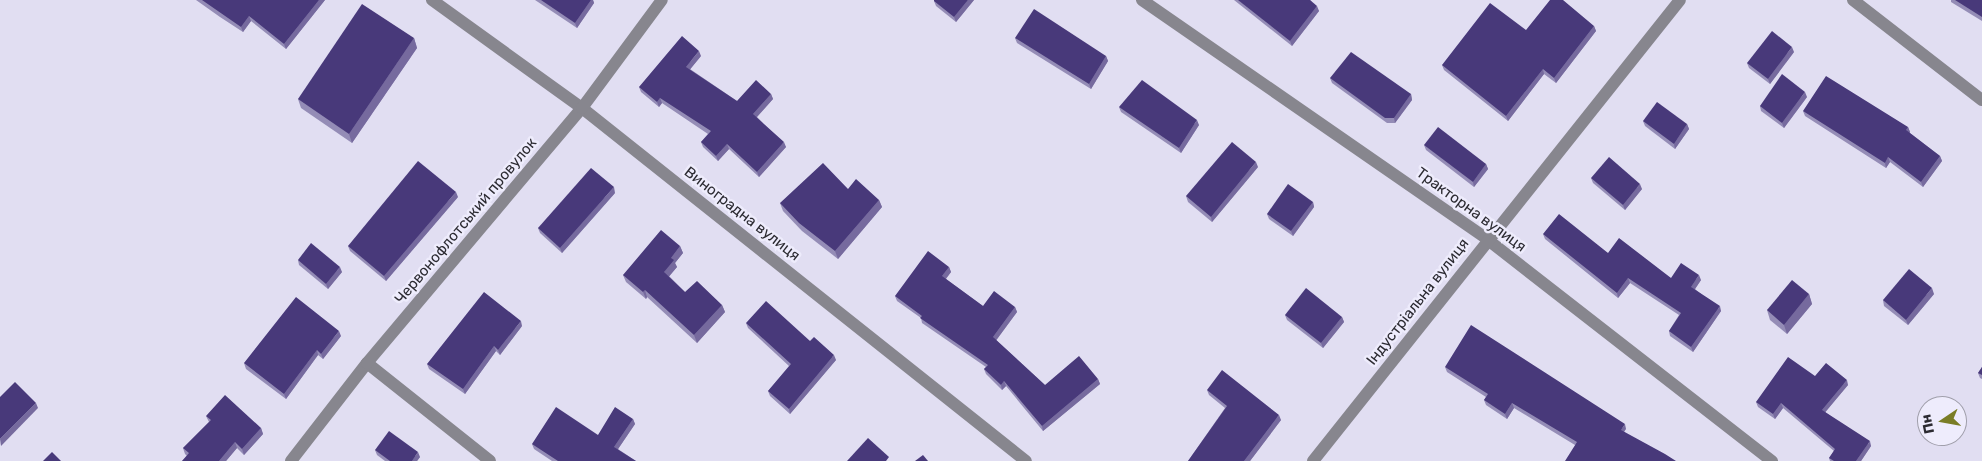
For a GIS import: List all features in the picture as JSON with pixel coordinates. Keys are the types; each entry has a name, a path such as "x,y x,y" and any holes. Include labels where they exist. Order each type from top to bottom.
{"street":[{"name":"Виноградна вулиця","path":"432,0 582,108 1026,461"},
{"name":"Червонофлотський провулок","path":"291,461 367,363 582,108 662,0"},
{"name":"Тракторна вулиця","path":"1142,0 1488,240 1772,461"},
{"name":"Індустріальна вулиця","path":"1313,461 1680,0"},
{"path":"1853,0 1982,100"},
{"path":"367,363 490,461"}],"building":[{"path":"202,0 319,0 284,44 249,16 241,27"},
{"path":"541,0 591,0 575,23"},
{"path":"934,0 968,0 954,17"},
{"path":"1238,0 1310,0 1317,6 1290,41"},
{"path":"1550,0 1563,0 1594,26 1554,78 1543,69 1506,116 1442,65 1490,3 1526,30"},
{"path":"1955,0 1982,0 1982,17"},
{"path":"362,4 414,38 349,134 298,99"},
{"path":"1034,9 1106,56 1089,84 1015,38"},
{"path":"1772,31 1792,47 1768,79 1747,63"},
{"path":"682,36 699,51 686,67 737,101 756,80 771,94 753,114 784,142 757,172 727,144 716,156 701,142 711,131 660,98 657,102 639,87"},
{"path":"1351,52 1411,94 1394,118 1385,118 1330,78"},
{"path":"1782,74 1805,92 1782,123 1760,106"},
{"path":"1826,76 1908,127 1906,130 1940,156 1921,182 1888,157 1885,163 1803,111"},
{"path":"1142,80 1197,120 1179,148 1119,107"},
{"path":"1657,102 1687,124 1674,144 1643,121"},
{"path":"1438,127 1486,164 1473,182 1424,145"},
{"path":"1232,142 1256,162 1211,217 1186,196"},
{"path":"1609,157 1640,184 1623,205 1591,178"},
{"path":"418,161 456,192 384,276 348,246"},
{"path":"823,163 848,189 856,179 879,200 835,251 799,223 780,203"},
{"path":"591,168 614,187 560,248 538,228"},
{"path":"1288,184 1313,202 1291,231 1267,214"},
{"path":"1559,214 1608,253 1619,238 1671,278 1681,263 1699,275 1691,287 1720,306 1691,347 1669,331 1681,313 1628,278 1617,293 1543,234"},
{"path":"661,230 680,246 671,258 674,260 664,272 685,292 697,281 722,305 694,335 645,290 643,292 623,275"},
{"path":"311,243 340,267 326,284 298,260"},
{"path":"928,251 949,267 942,276 983,306 994,291 1015,307 993,337 1045,385 1079,356 1098,379 1042,426 1004,381 1001,385 984,369 988,365 920,318 922,316 895,296"},
{"path":"1909,269 1932,288 1906,320 1883,300"},
{"path":"1792,280 1809,294 1784,325 1767,310"},
{"path":"1306,288 1342,317 1321,343 1285,315"},
{"path":"484,292 521,321 498,350 494,346 463,389 427,364"},
{"path":"296,297 339,331 321,354 317,350 284,394 244,363"},
{"path":"766,301 810,341 814,337 834,355 789,409 768,391 791,364 746,323"},
{"path":"1471,325 1625,424 1621,430 1676,461 1565,461 1577,442 1512,403 1505,414 1484,400 1488,394 1445,367"},
{"path":"1788,357 1815,376 1826,363 1847,380 1822,410 1870,441 1856,461 1834,461 1829,458 1835,449 1781,403 1773,414 1756,402"},
{"path":"1982,367 1982,375 1978,373"},
{"path":"1222,370 1279,415 1244,461 1188,461 1227,406 1207,390"},
{"path":"15,382 36,403 0,439 0,397"},
{"path":"225,395 261,428 242,449 235,442 219,461 182,461 189,453 183,448 211,420 206,416"},
{"path":"556,407 598,435 615,407 633,419 614,447 636,461 558,461 532,444"},
{"path":"389,431 418,452 412,461 390,461 375,450"},
{"path":"868,438 889,457 886,461 847,461"},
{"path":"52,452 61,461 43,461"},
{"path":"923,455 928,461 915,461"}]}
